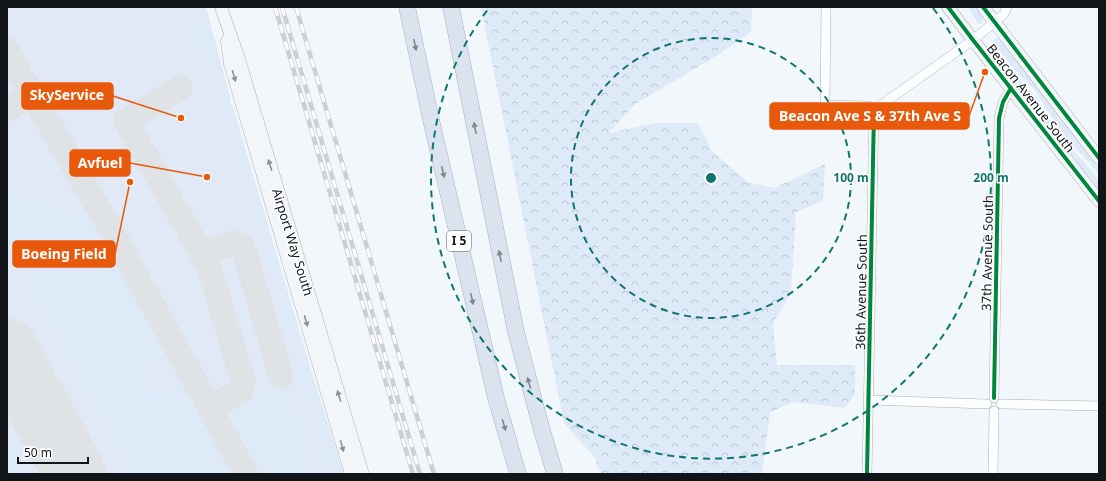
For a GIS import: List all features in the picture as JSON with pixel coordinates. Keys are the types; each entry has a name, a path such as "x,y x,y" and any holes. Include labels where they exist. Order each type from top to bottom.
{"highway":[{"name":"I 5","path":"407,7 432,124 496,398 518,474"},
{"path":"450,7 516,332 540,427 555,474"}],"main road":[{"name":"Beacon Avenue South","path":"948,7 1099,201"},
{"name":"Beacon Avenue South","path":"983,7 1099,158"},
{"name":"Airport Way South","path":"222,8 230,64 351,474"},
{"name":"Airport Way South","path":"222,8 239,59 363,474"}],"street":[{"path":"826,7 825,105 868,106 874,110 973,40 1004,14 1007,7"},
{"name":"37th Avenue South","path":"993,474 999,118 1003,102 1011,88"},
{"name":"36th Avenue South","path":"867,474 874,110"},
{"path":"869,400 1099,406"}],"shaded area":[{"path":"7,7 206,7 233,111 274,254 344,474 7,474"}],"green space":[{"path":"481,7 752,7 751,32 715,57 635,104 609,133 654,123 698,123 712,151 748,182 774,188 825,164 823,201 796,212 791,293 773,323 777,365 855,365 855,394 845,408 794,402 770,412 762,474 601,474 595,458 564,423"},
{"path":"968,7 977,7 983,17 983,22 981,24 978,24"},
{"path":"199,24 209,28 213,33 231,100 229,103 232,104 342,474 326,474 297,373 301,369 290,327 288,326 278,286 275,284 276,281 213,71 202,61 190,46 187,39 186,32 190,27"},
{"path":"1001,38 1099,168 1099,175 1089,162 1067,140 1034,89 1013,68 992,41"},
{"path":"990,46 1003,63 1036,97 1058,134 1091,170 1099,181 1099,194 988,47"},
{"path":"7,189 47,202 53,209 59,210 59,206 86,214 100,226 173,357 147,369 144,375 152,390 160,393 167,389 164,373 178,367 236,474 131,474 7,250"},
{"path":"289,379 317,474 254,474 230,430 231,418 235,410"},
{"path":"7,439 26,474 7,474"}],"taxiway":[{"path":"7,50 113,233 246,474"},
{"path":"180,88 126,121 209,267 243,381 241,391 209,408"},
{"path":"7,109 32,95"},
{"path":"197,245 204,248 216,249 235,243 243,247 281,376"}],"runway":[{"path":"7,350 75,474"}],"railway":[{"path":"275,7 413,474"},
{"path":"282,7 420,474"},
{"path":"296,7 434,474"}],"cycle path":[{"path":"948,7 1099,201"},
{"path":"983,7 1099,158"},
{"path":"994,398 999,118 1003,102 1011,88"},
{"path":"867,474 874,110"}],"place":[{"name":"Beacon Ave S & 37th Ave S","path":"985,72"},
{"name":"SkyService","path":"181,118"},
{"name":"Avfuel","path":"207,177"},
{"name":"Boeing Field","path":"130,182"}]}
